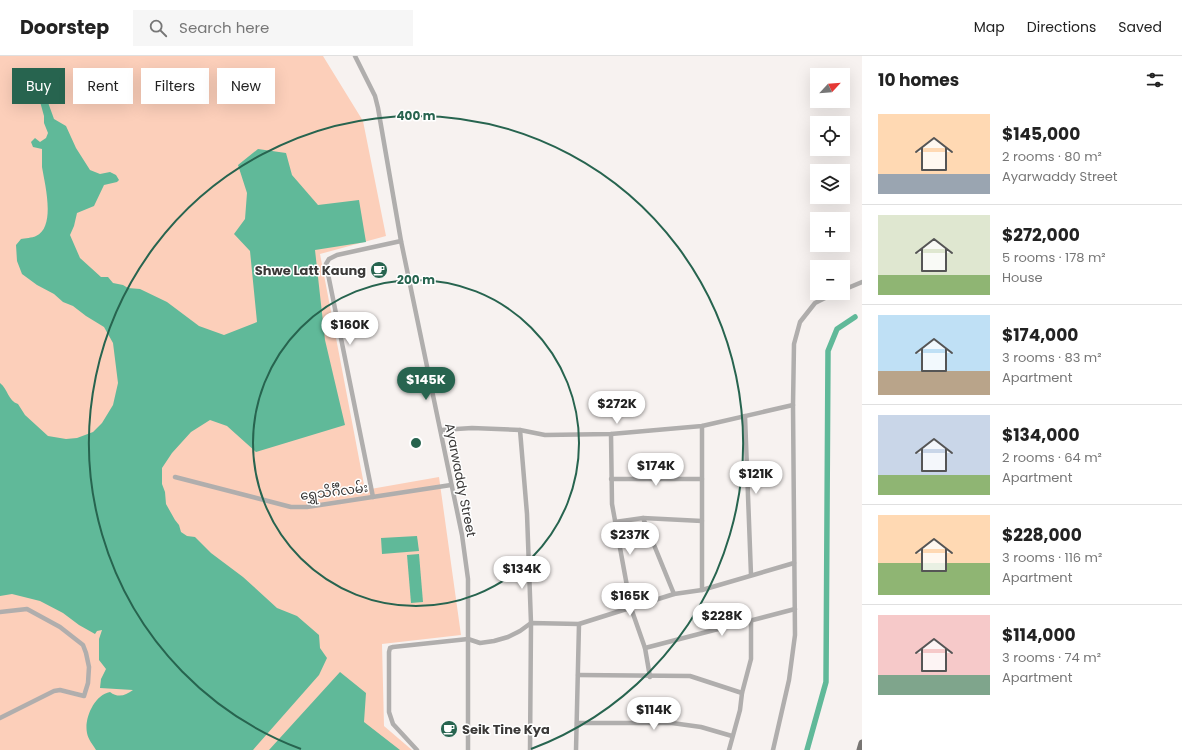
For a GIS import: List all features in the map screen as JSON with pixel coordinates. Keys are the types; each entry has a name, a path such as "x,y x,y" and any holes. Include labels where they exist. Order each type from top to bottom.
{"main road":[{"path":"860,750 862,743"}],"street":[{"name":"Ayarwaddy Street","path":"356,57 375,96 378,108 401,241 462,535 468,579 468,750"},
{"path":"372,497 326,264 329,259 337,255 401,241"},
{"path":"850,287 862,282"},
{"path":"773,750 789,680 795,635 793,405 794,344 800,322 815,303 821,300"},
{"path":"441,430 472,428 520,430 545,435 611,434 702,426 793,405"},
{"path":"745,416 751,575"},
{"path":"702,426 702,590"},
{"path":"520,430 527,514 531,623 530,750"},
{"path":"611,434 612,504 631,608 645,648 650,677"},
{"name":"ရွှေသိင်္ဂီလမ်း","path":"175,477 291,507 307,507 451,484"},
{"path":"611,479 702,479"},
{"path":"615,522 643,518 702,521"},
{"path":"643,518 674,594"},
{"path":"417,750 391,720 389,704 390,648 468,639 480,643 494,641 520,631 531,623 579,624 674,594 702,590 794,563"},
{"path":"0,612 27,609 60,627 83,645 89,667 88,683 84,696 60,690 54,691 0,718"},
{"path":"645,648 795,609"},
{"path":"729,750 740,710 742,693 751,659 752,621"},
{"path":"576,750 579,624"},
{"path":"578,675 650,677 690,676 742,693"},
{"path":"577,723 672,723 701,727 732,736"}],"shaded area":[{"path":"0,56 323,56 363,121 386,236 320,254 365,490 439,477 461,635 382,644 384,726 412,750 0,750"},
{"path":"41,104 49,104 54,119 66,126 76,148 90,170 100,174 110,172 116,175 119,180 117,182 104,185 94,206 77,213 70,235 80,258 101,277 108,277 113,283 123,285 128,288 140,289 167,302 199,326 224,335 257,322 250,251 234,234 245,219 247,193 238,165 258,149 286,153 292,175 318,205 359,200 366,242 315,250 325,340 345,425 256,452 227,426 210,420 191,432 172,453 162,468 162,484 165,492 166,504 179,525 181,532 187,536 195,537 211,553 243,577 277,608 297,616 319,635 320,648 327,658 319,675 253,750 96,750 88,737 86,727 91,708 104,694 110,692 122,696 133,690 100,688 101,679 106,669 99,660 99,639 102,630 97,631 95,634 79,625 63,613 40,601 12,594 0,596 0,383 5,388 10,398 18,404 25,415 48,436 66,439 77,438 93,432 102,423 113,405 118,383 113,343 104,327 73,306 63,302 54,294 37,285 22,274 17,261 16,245 21,239 36,236 42,231 46,224 48,205 42,167 42,149 33,147 31,142 35,138 40,142 46,138 48,133 44,123 44,116"},
{"path":"417,536 419,551 382,554 381,538"},
{"path":"419,554 423,602 411,603 407,555"},
{"path":"340,672 366,693 364,722 400,750 269,750"}],"waterway":[{"path":"807,750 826,682 828,351 837,329 855,317"}],"place":[{"name":"Shwe Latt Kaung","path":"379,270"},
{"name":"Seik Tine Kya","path":"449,729"}]}
